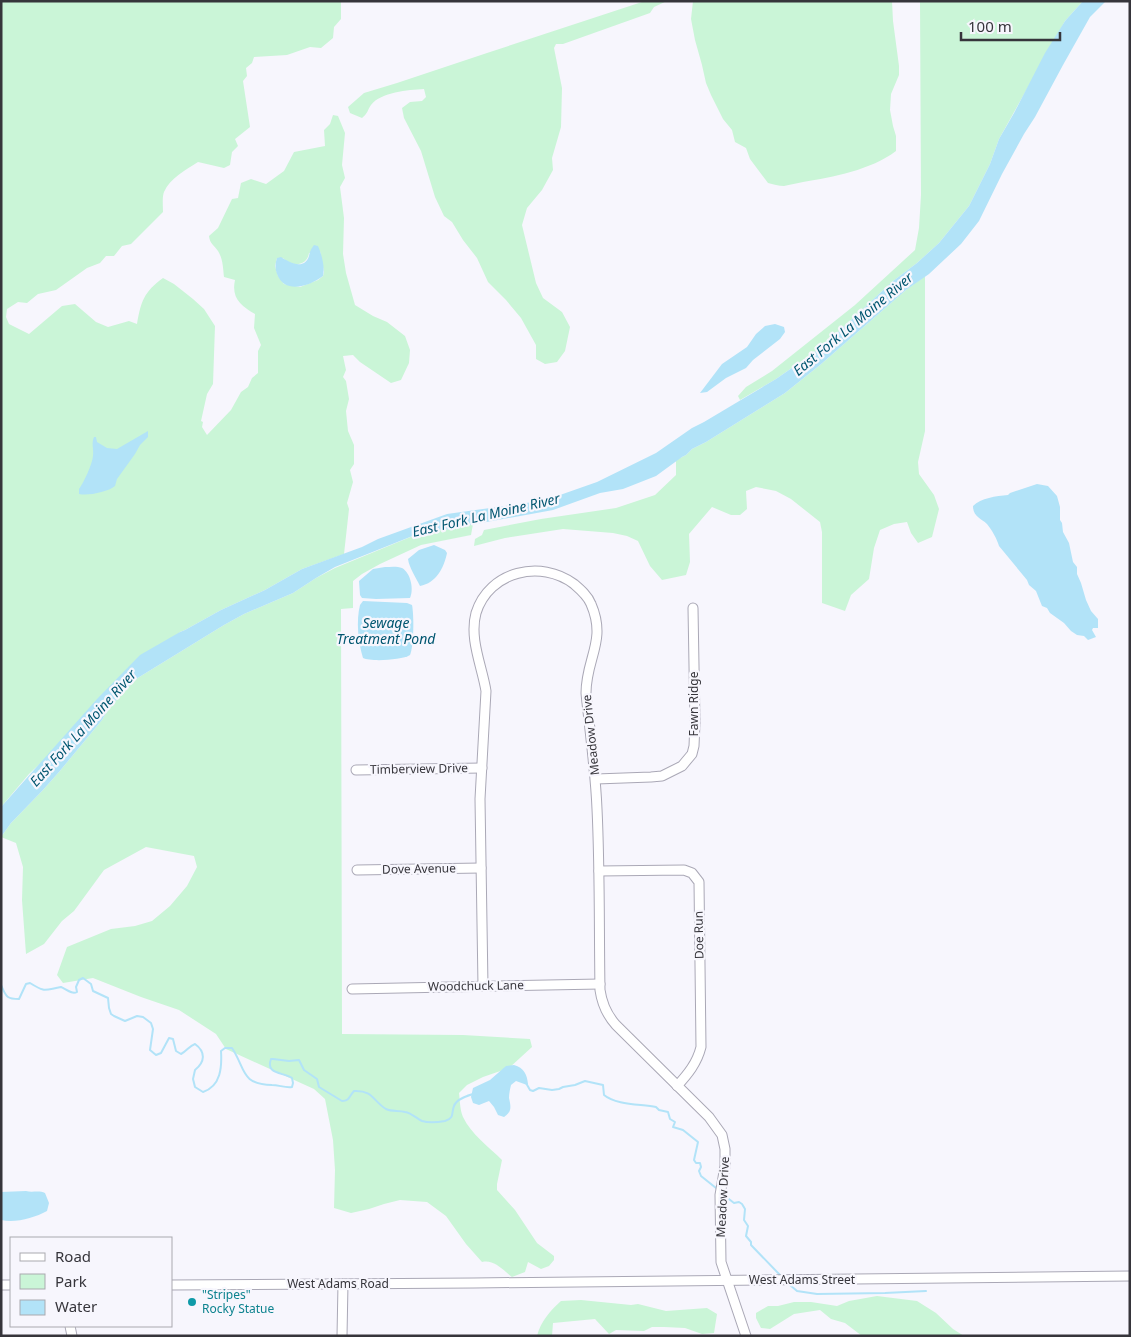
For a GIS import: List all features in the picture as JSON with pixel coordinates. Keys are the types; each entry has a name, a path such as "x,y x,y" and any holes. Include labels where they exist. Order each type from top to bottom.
{"street":[{"name":"Meadow Drive","path":"483,986 480,799 486,691 475,642 476,612 489,590 502,579 518,572 541,570 563,576 578,587 590,603 595,616 598,634 586,692 596,779 601,996 612,1020 709,1117 719,1130 725,1149 725,1166 720,1196 722,1262 746,1336"},
{"name":"Fawn Ridge","path":"596,779 662,776 682,766 692,754 695,729 693,608"},
{"name":"Timberview Drive","path":"356,770 482,768"},
{"name":"Dove Avenue","path":"357,870 481,868"},
{"name":"Doe Run","path":"599,871 684,870 692,873 699,882 701,1047 695,1063 677,1086"},
{"name":"Woodchuck Lane","path":"352,989 600,984"},
{"name":"West Adams Street","path":"474,1283 1130,1276"},
{"name":"West Adams Road","path":"172,1285 474,1283"},
{"path":"342,1284 342,1336"}],"green space":[{"path":"1,1 341,1 341,19 334,27 333,38 321,48 310,47 287,55 254,57 252,63 246,68 247,76 243,81 250,127 235,139 238,146 232,152 230,165 224,168 198,162 184,171 174,178 164,192 163,212 131,244 122,246 114,256 106,256 100,263 87,268 56,290 38,294 27,303 18,302 7,309 6,317 9,324 29,334 62,306 75,304 96,322 108,327 129,321 137,324 142,303 151,288 163,278 174,284 204,309 215,326 213,384 207,394 201,421 207,435 231,410 241,392 248,387 252,378 258,373 258,351 261,345 254,328 255,314 238,301 234,292 235,280 224,277 221,257 211,243 209,236 218,228 232,199 238,198 241,183 251,179 266,184 284,171 294,152 325,146 324,130 330,124 333,115 338,116 345,133 342,165 345,178 340,187 344,218 343,254 355,305 387,322 405,336 410,350 409,363 401,380 391,383 353,355 343,356 346,370 343,377 346,381 349,399 346,411 348,431 354,445 354,464 350,470 353,482 347,503 349,509 344,554 302,569 265,590 221,610 180,632 29,774 1,807","holes":["320,251 323,276 318,280 300,287 284,284 278,276 275,266 277,258 283,258 290,263 298,264 305,261 309,253"]},
{"path":"645,1 667,1 654,7 650,13 563,44 556,44 554,48 562,88 561,127 552,158 553,170 542,190 527,208 522,225 536,283 543,298 562,312 570,327 565,351 557,362 545,364 536,359 536,345 521,318 488,282 477,258 452,222 444,216 435,197 421,151 404,118 402,108 410,102 422,101 426,97 424,89 395,92 381,97 371,105 362,118 350,113 348,107 364,93"},
{"path":"693,1 892,1 899,66 899,75 891,94 890,110 896,136 896,151 875,163 839,175 784,186 768,183 750,159 746,148 735,142 732,130 723,119 706,83 691,19"},
{"path":"920,1 1083,1 1065,21 999,139 990,164 969,206 939,243 893,281 822,347 776,379 740,400 738,396 746,387 772,371 855,305 915,250 919,228 921,195"},
{"path":"925,276 925,431 918,462 919,474 934,495 939,509 932,537 918,543 911,533 907,522 894,524 880,530 874,548 869,579 851,595 845,611 822,603 822,532 820,522 791,499 776,491 756,487 746,491 747,509 740,515 731,515 712,507 689,534 690,562 686,575 662,580 650,566 638,541 613,533 563,529 505,538 474,546 475,539 482,535 484,530 616,508 655,495 676,475 676,460 785,393"},
{"path":"473,524 471,535 421,545 362,574 353,581 353,608 341,609 342,1034 463,1035 530,1039 532,1047 509,1068 467,1085 459,1093 461,1111 466,1123 475,1135 502,1160 497,1190 515,1210 537,1243 554,1256 554,1260 549,1266 541,1269 528,1262 525,1272 512,1277 502,1268 490,1262 482,1262 466,1244 446,1216 427,1202 400,1200 351,1213 334,1208 335,1170 333,1140 325,1099 314,1089 226,1049 216,1034 179,1010 93,978 63,983 57,975 67,947 111,929 135,926 152,921 170,906 187,886 197,867 194,856 146,847 104,870 74,911 62,921 44,944 26,954 22,900 23,867 16,843 1,837 11,823 59,772 102,720 109,708 136,679 224,625 244,614 293,593 335,568 425,531 451,529"},
{"path":"877,1296 917,1301 936,1313 953,1329 964,1336 862,1336 845,1323 831,1319 820,1310 794,1314 770,1329 761,1328 756,1318 756,1313 768,1306 778,1306 794,1302 811,1302 837,1306 849,1301"},
{"path":"581,1300 638,1304 666,1311 707,1308 717,1314 714,1333 702,1334 685,1328 652,1327 644,1331 616,1330 609,1334 595,1319 553,1323 552,1336 537,1336 546,1317 561,1301"}],"water":[{"name":"East Fork La Moine River","path":"1083,1 1106,1 1090,17 1002,174 979,221 961,244 929,274 906,290 785,393 692,449 656,476 623,489 600,493 553,510 451,529 425,531 335,567 293,593 244,614 224,625 136,679 109,708 102,720 59,772 11,823 1,837 1,807 97,699 140,655 221,610 265,590 302,569 362,547 378,539 447,514 533,502 597,482 656,453 692,428 776,379 822,347 893,281 939,243 969,206 990,164 999,139 1045,53 1065,21"},
{"path":"314,245 318,246 321,253 323,276 318,280 298,287 286,285 281,281 276,270 277,258 281,257 296,264 304,263 307,261"},
{"path":"775,324 784,327 785,332 780,339 753,360 746,368 726,378 707,392 700,393 722,364 747,347 756,334 765,326"},
{"path":"148,431 148,437 140,445 117,479 115,486 98,493 79,494 79,489 88,473 92,460 94,437 96,437 97,442 107,448 117,449"},
{"path":"1037,484 1048,486 1057,496 1063,532 1069,543 1073,562 1077,567 1077,574 1091,611 1098,619 1098,628 1093,628 1092,630 1096,637 1088,640 1084,636 1077,635 1071,631 1064,623 1050,613 1047,608 1042,606 1036,591 1029,585 999,546 989,526 973,510 973,506 976,503 984,499 1008,495"},
{"name":"Sewage Treatment Pond","path":"434,545 445,550 447,553 446,559 435,578 431,582 420,586 408,559 419,550"},
{"name":"Sewage Treatment Pond","path":"398,567 405,570 411,582 412,591 410,598 362,598 359,581 373,569"},
{"name":"Sewage Treatment Pond","path":"363,601 407,603 412,605 413,630 410,655 387,660 363,658 358,625 360,605"},
{"path":"514,1065 524,1072 528,1084 516,1081 511,1085 509,1096 510,1109 507,1115 504,1117 498,1115 489,1101 479,1105 473,1103 471,1097 473,1088 490,1080 506,1066"},
{"path":"26,1191 45,1193 49,1203 47,1211 25,1219 1,1220 1,1192"}],"waterway":[{"path":"1,985 7,996 19,999 26,984 30,983 45,990 61,987 75,993 77,992 76,987 79,980 83,978 91,984 93,991 108,998 109,1008 114,1016 125,1021 137,1016 143,1017 151,1023 153,1029 150,1050 156,1055 161,1053 169,1038 173,1039 176,1051 181,1054 195,1044 199,1047 203,1057 201,1064 195,1070 193,1079 195,1087 203,1092 217,1081 221,1063 221,1051 225,1048 232,1048 245,1074 254,1082 292,1087 292,1078 273,1070 270,1064 271,1059 299,1060 304,1070 317,1079 319,1087 342,1101 348,1099 354,1091 365,1092 386,1109 408,1113 425,1122 448,1120 457,1101 473,1094"},
{"path":"526,1083 530,1090 533,1091 539,1088 559,1089 585,1081 603,1085 604,1095 615,1101 656,1107 659,1110 668,1112 670,1119 675,1122 673,1127 683,1130 698,1142 694,1160 696,1163 700,1163 699,1171 701,1176 716,1188"},
{"path":"725,1196 734,1203 739,1202 742,1204 745,1209 744,1220 748,1226 746,1236 751,1245 780,1275"},
{"path":"790,1285 797,1291 817,1294 926,1291"}],"place":[{"name":"\"Stripes\" Rocky Statue","path":"192,1302"}]}
